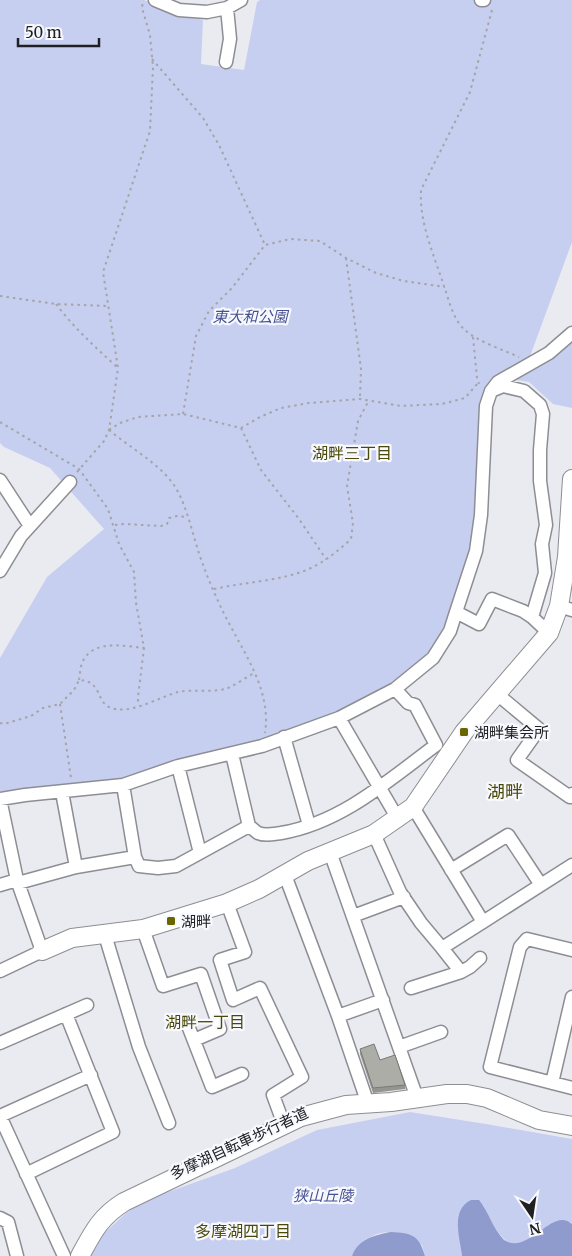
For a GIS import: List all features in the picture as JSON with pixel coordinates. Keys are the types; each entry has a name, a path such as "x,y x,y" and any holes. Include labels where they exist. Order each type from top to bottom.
{"street":[{"path":"155,0 179,10 207,12 227,8 241,0"},
{"path":"226,62 230,39 227,8"},
{"path":"42,951 17,881 0,800 123,785 178,766 262,746 339,718 395,689 433,658 450,631 476,551 481,515 486,406 491,391 498,382 549,353 572,333"},
{"path":"491,391 503,386 524,392 540,405 542,414 540,481 546,525 542,544 545,573 532,617"},
{"path":"0,480 30,526"},
{"path":"2,562 30,526 70,482"},
{"path":"0,971 72,938 143,929 227,903 259,889 308,861 374,834 413,807 464,732 534,653 565,608 571,487"},
{"path":"546,525 568,531"},
{"path":"456,612 479,624 492,599 524,611 549,633"},
{"path":"232,754 249,826 258,833 268,835 290,832 309,826 334,816 436,745 415,705 408,703 395,689"},
{"path":"496,694 539,729 517,760 570,797 572,794"},
{"path":"339,718 398,819"},
{"path":"284,737 309,826"},
{"path":"178,766 200,853"},
{"path":"123,785 135,857 139,866 158,868 176,866 249,826"},
{"path":"62,792 76,867"},
{"path":"413,807 483,922"},
{"path":"374,834 404,896 421,923 461,972"},
{"path":"451,870 508,835 541,885"},
{"path":"330,852 417,1098"},
{"path":"0,885 76,867 135,857"},
{"path":"442,948 572,865"},
{"path":"285,875 338,1016 368,1104"},
{"path":"353,916 404,896"},
{"path":"227,903 244,952 220,960 233,1000 260,988 302,1077 274,1096 284,1125"},
{"path":"143,929 164,986 201,974 220,1029 194,1040"},
{"path":"105,935 139,1047 170,1123"},
{"path":"572,950 526,939 520,946 490,1067 572,1088"},
{"path":"411,988 461,972 480,958"},
{"path":"552,1083 572,997"},
{"path":"338,1016 383,1000"},
{"path":"0,1043 87,1004"},
{"path":"26,1174 113,1132 66,1014"},
{"path":"187,1023 212,1087 242,1074"},
{"path":"399,1047 441,1032"},
{"path":"64,1256 0,1116 91,1075"},
{"path":"80,1256 102,1219 124,1202 284,1125 326,1109 346,1105 447,1094 467,1094 487,1098 539,1120 572,1126"},
{"path":"0,1218 8,1222 17,1256"}],"path":[{"path":"70,482 104,441 109,430 118,368 103,272 150,130 152,59 150,35 142,8 143,0"},
{"path":"485,3 470,92 421,190 420,202 428,238 451,308 463,329 472,337 531,363"},
{"path":"152,59 203,118 223,153 266,245"},
{"path":"183,414 196,336 209,311 232,288 266,245 290,238 320,241 346,258 376,273 404,281 445,287"},
{"path":"346,258 360,369 360,399"},
{"path":"0,296 56,304 107,306"},
{"path":"56,304 70,323 118,368"},
{"path":"472,337 477,378"},
{"path":"109,430 120,423 138,417 183,414 240,428 281,408 309,403 360,399 401,406 442,404 465,398 478,383"},
{"path":"214,589 268,580 304,570 326,559 351,540 353,523 347,486 358,421 369,400"},
{"path":"0,422 80,469 108,509 119,544 134,572 136,603 144,648 138,697 140,706"},
{"path":"240,428 261,470 299,519 326,559"},
{"path":"109,430 159,468 177,489 202,562 230,626 260,684 265,708 266,731"},
{"path":"114,526 124,524 161,526 167,524 169,518 177,516 187,517"},
{"path":"0,723 4,724 31,716 42,708 60,704 74,690 79,680 83,661 91,650 112,644 144,648"},
{"path":"79,680 88,680 93,684 103,702 110,708 118,709 140,706 179,692 228,688 255,673"},
{"path":"60,704 70,776"}],"green space":[{"name":"東大和公園","path":"0,0 144,0 171,11 203,20 201,64 244,70 257,2 260,0 572,0 572,242 525,370 572,340 572,408 553,404 529,382 494,376 483,398 472,547 451,613 428,657 366,700 264,739 122,779 0,795 0,658 47,577 104,529 50,468 4,447 0,443"},
{"name":"狭山丘陵","path":"410,1112 572,1139 572,1224 570,1222 554,1227 524,1242 513,1244 503,1238 483,1205 458,1225 462,1256 425,1256 422,1245 400,1235 387,1232 375,1235 363,1242 352,1256 91,1256 103,1234 143,1201 235,1168 317,1130"}],"shaded area":[{"path":"471,1200 479,1200 500,1236 504,1240 513,1243 522,1242 556,1221 564,1220 572,1224 572,1256 462,1256 458,1233 458,1217 460,1210"},
{"path":"391,1232 414,1236 423,1249 425,1256 352,1256 363,1242 373,1236"}],"building":[{"path":"374,1044 380,1060 395,1055 405,1085 373,1088 360,1049"}],"place":[{"name":"湖畔集会所","path":"464,732"},
{"name":"湖畔","path":"171,921"}],"district":[{"name":"湖畔三丁目","path":"352,453"},
{"name":"湖畔","path":"505,791"},
{"name":"湖畔一丁目","path":"205,1022"},
{"name":"多摩湖四丁目","path":"243,1231"}]}
